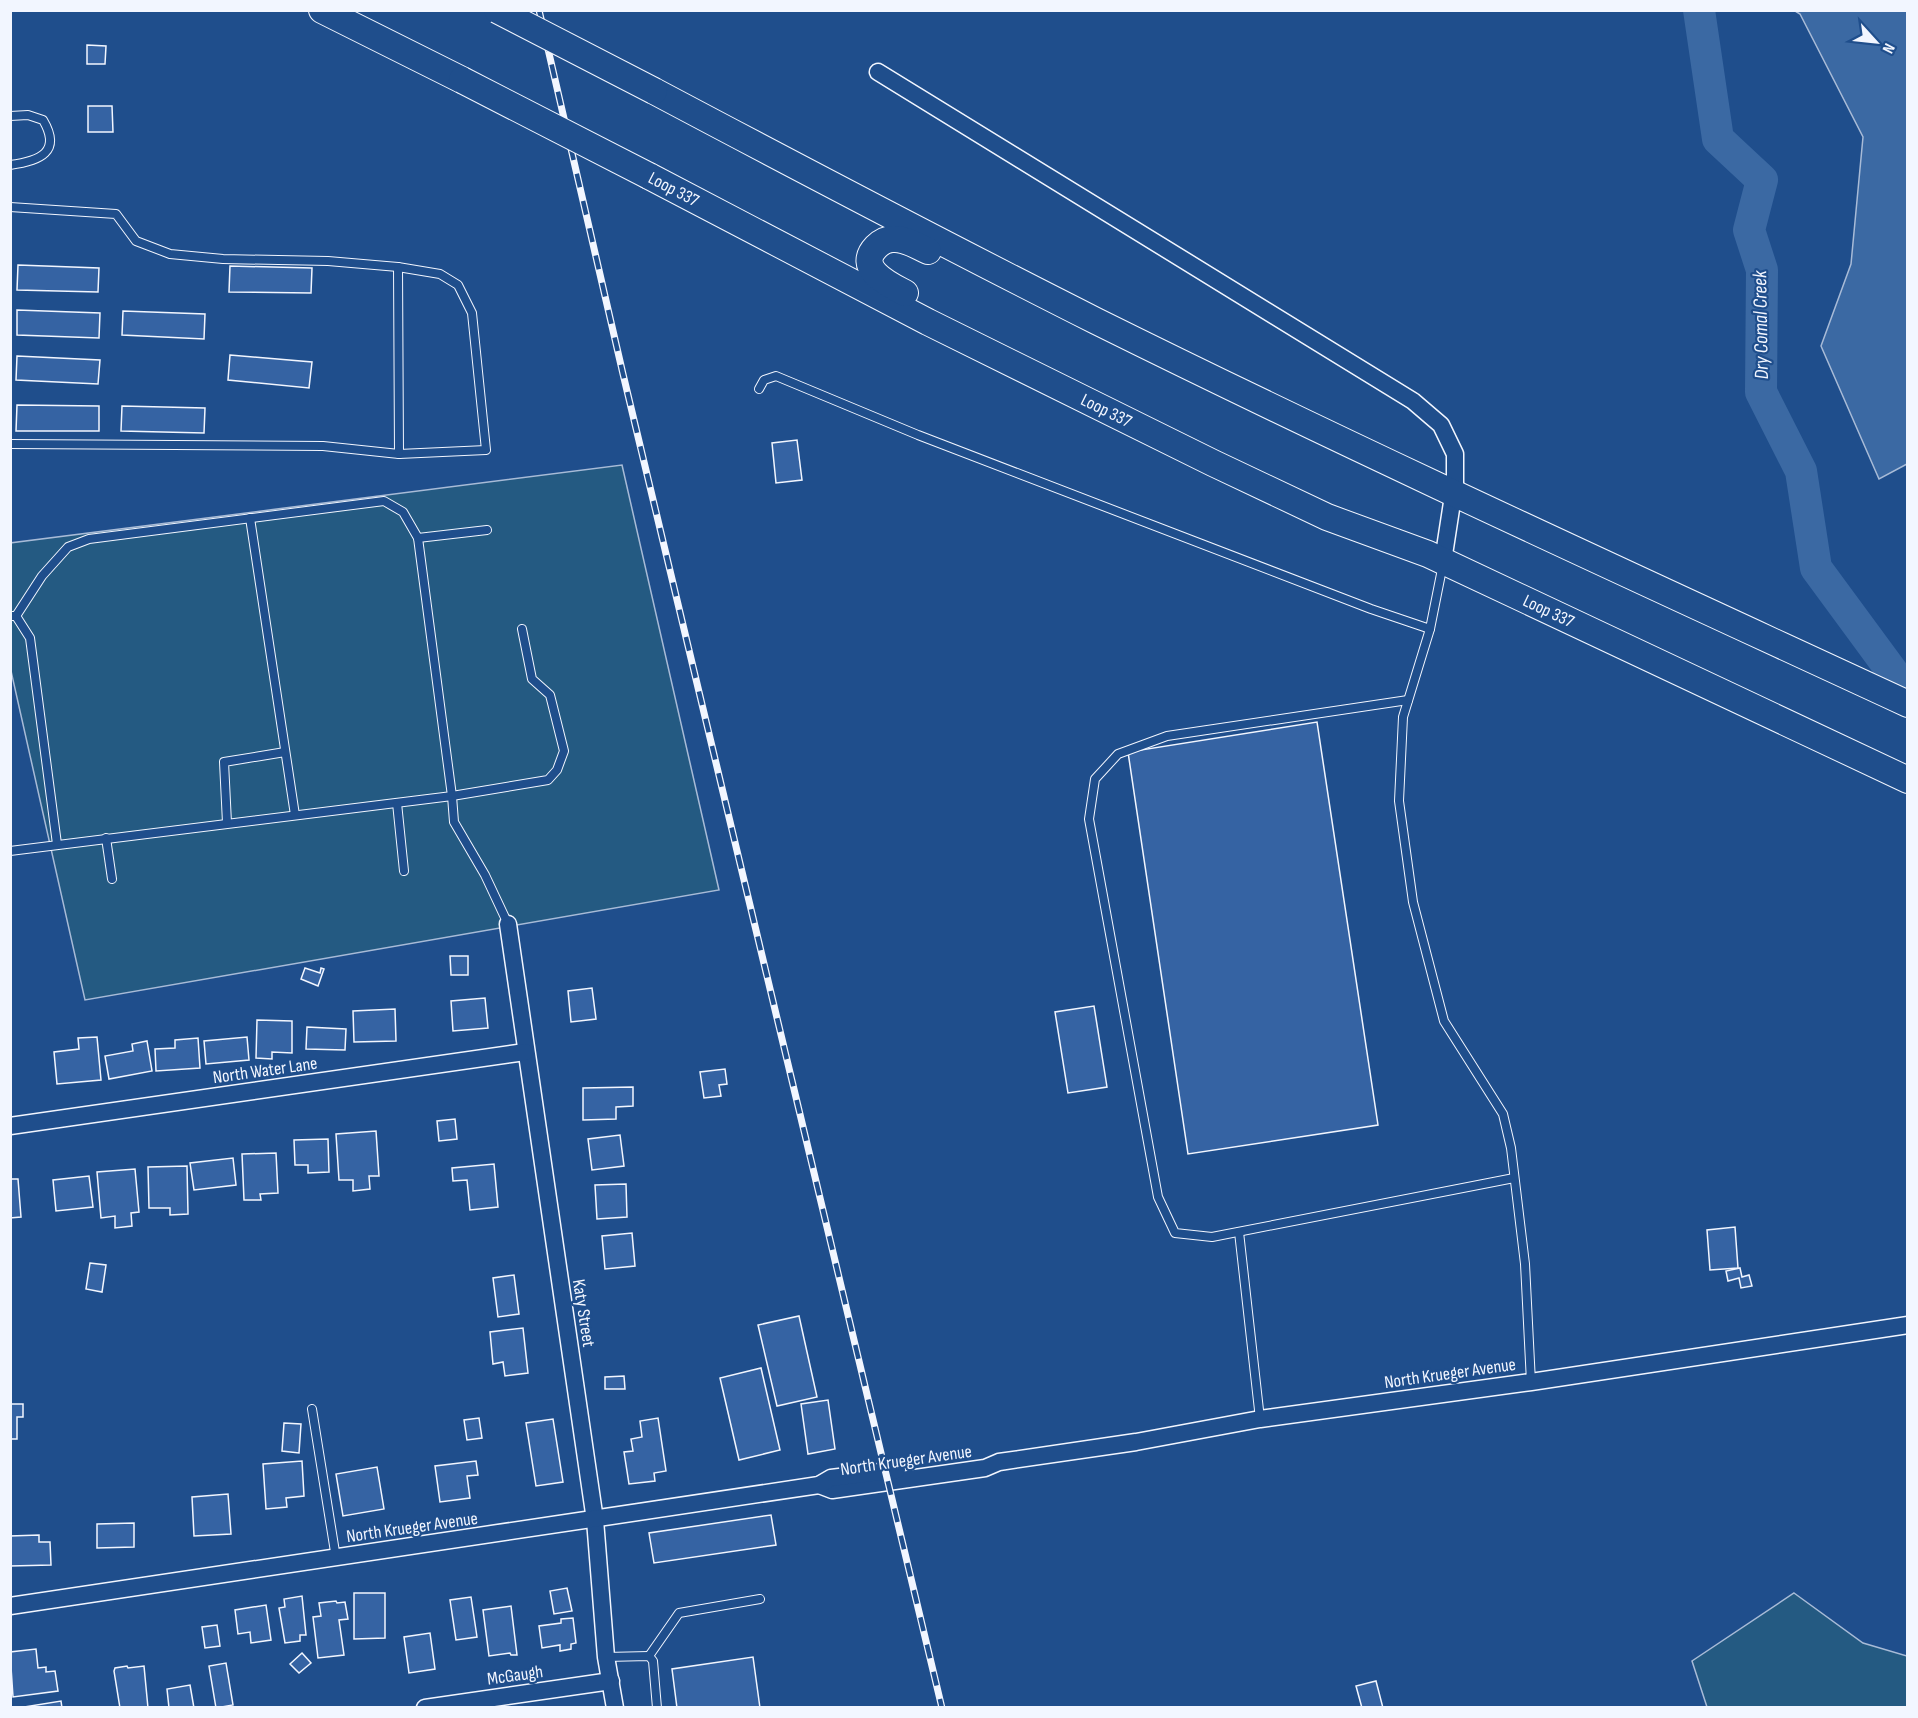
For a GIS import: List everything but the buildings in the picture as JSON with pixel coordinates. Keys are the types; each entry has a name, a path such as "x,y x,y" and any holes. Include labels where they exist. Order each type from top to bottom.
{"main road":[{"name":"Loop 337","path":"322,10 650,176 938,327 1213,463 1327,517 1443,561 1908,780"},
{"path":"497,10 916,230 1248,395 1452,494 1908,704"},
{"path":"1213,463 1134,411 887,284 872,269 870,261 873,250 882,242 892,239 904,240 1154,364 1248,395"}],"street":[{"path":"878,72 1413,401 1442,425 1455,454 1443,561"},
{"name":"Katy Street","path":"508,924 595,1520 606,1657 615,1707"},
{"name":"North Water Lane","path":"10,1126 525,1052"},
{"name":"North Krueger Avenue","path":"10,1606 595,1520 819,1485 831,1478 982,1459 999,1462 1136,1442 1260,1419 1531,1382 1908,1325"},
{"name":"McGaugh","path":"425,1707 472,1704 611,1681"}],"lane":[{"path":"10,116 28,115 43,120 49,131 50,145 44,155 38,159 10,165"},
{"path":"10,207 116,214 136,242 170,254 223,259 328,261 398,267 440,274 458,285 472,313 486,450 399,454 323,446 10,444"},
{"path":"398,267 399,454"},
{"path":"759,389 764,380 776,376 929,440 1371,609 1430,629"},
{"path":"57,844 30,638 13,616 42,576 68,547 89,539 384,501 403,512 418,538 454,822 485,875 508,924"},
{"path":"250,518 295,816"},
{"path":"418,538 487,530"},
{"path":"1443,561 1430,629 1403,717 1399,801 1413,902 1444,1021 1503,1114 1510,1148 1525,1264 1531,1382"},
{"path":"10,851 452,796 548,780 557,770 564,751 550,695 532,679 522,629"},
{"path":"1408,700 1167,736 1118,754 1095,779 1089,819 1158,1197 1175,1233 1212,1238 1514,1178"},
{"path":"227,824 224,762 285,752"},
{"path":"397,803 404,872"},
{"path":"106,838 112,879"},
{"path":"1239,1232 1260,1419"},
{"path":"312,1408 336,1558"},
{"path":"649,1656 679,1613 760,1599"},
{"path":"606,1657 649,1656"},
{"path":"649,1656 653,1661 657,1707"}],"shaded area":[{"path":"1795,11 1907,11 1907,464 1879,479 1821,346 1851,264 1863,137 1800,14"},
{"path":"622,465 719,890 85,1000 11,671 10,543"},
{"path":"1794,1593 1863,1643 1907,1656 1907,1707 1707,1707 1692,1661"}],"waterway":[{"name":"Dry Comal Creek","path":"1699,10 1718,139 1762,180 1749,230 1762,270 1761,392 1801,471 1816,568 1908,695"}],"railway":[{"path":"539,10 623,374 942,1708"}]}
